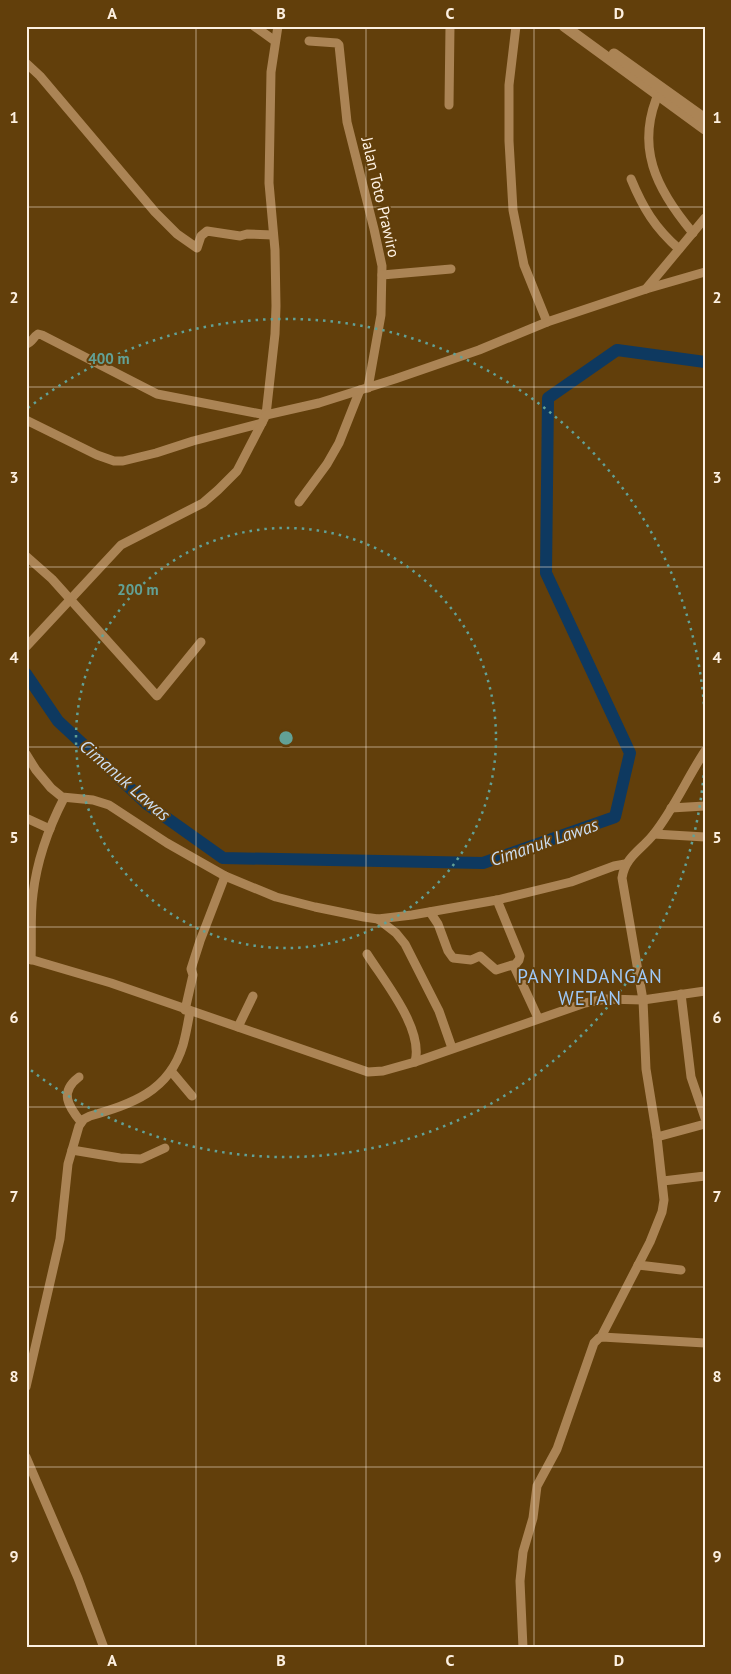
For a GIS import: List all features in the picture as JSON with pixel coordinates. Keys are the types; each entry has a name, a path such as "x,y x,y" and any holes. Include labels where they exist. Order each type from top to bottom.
{"main road":[{"path":"564,26 581,33 657,96 704,125"}],"street":[{"path":"254,26 275,41"},
{"path":"26,647 121,545 203,503 218,490 237,470 264,419 275,334 276,306 269,176 271,72 278,26"},
{"path":"449,105 450,26"},
{"path":"516,26 509,86 509,141 513,210 524,264 547,322"},
{"name":"Jalan Toto Prawiro","path":"299,502 327,464 364,389 381,315 382,275 374,229 348,122 339,45 337,43 309,41"},
{"path":"26,63 40,76 155,212 177,234 197,248 201,236 207,231 240,236 247,234 273,235"},
{"path":"657,96 648,132 650,160 669,201 693,233"},
{"path":"631,179 638,196 655,225 679,249"},
{"path":"646,289 705,218"},
{"path":"382,275 451,269"},
{"path":"26,420 90,452 114,461 124,461 156,453 364,389 479,350 547,322 646,289 705,272"},
{"path":"26,344 34,336 42,335 157,394 264,419"},
{"path":"26,556 52,578 157,696 201,642"},
{"path":"523,1648 520,1580 523,1552 533,1518 537,1486 557,1448 592,1348 597,1339 601,1337 650,1242 662,1212 664,1200 658,1137 646,1069 643,1000 622,888 622,878 625,864 654,834 705,751"},
{"path":"26,754 51,788 64,798 89,799 110,805 167,843 225,876 276,897 314,907 378,919 498,900 571,882 614,866 625,864"},
{"path":"64,798 50,829 39,862 33,891 28,959 111,983 364,1072 383,1071 415,1062 538,1018 597,1000 643,1000 705,991"},
{"path":"671,808 705,806"},
{"path":"26,818 50,829"},
{"path":"654,834 705,837"},
{"path":"26,1387 60,1239 66,1184 72,1150 80,1122 90,1116 133,1102 160,1084 172,1071 183,1046 193,974 191,969 225,876"},
{"path":"430,912 438,924 448,951 453,958 470,960 480,956 496,970 514,966 520,960 498,900"},
{"path":"378,919 399,936 409,950 439,1011 452,1048"},
{"path":"367,954 411,1025 417,1049 415,1062"},
{"path":"514,966 538,1018"},
{"path":"681,994 691,1077 705,1118"},
{"path":"238,1028 253,996"},
{"path":"172,1071 192,1096"},
{"path":"79,1077 71,1084 67,1095 71,1108 80,1122"},
{"path":"658,1137 705,1124"},
{"path":"72,1150 120,1158 141,1159 165,1148"},
{"path":"663,1181 705,1176"},
{"path":"638,1265 681,1270"},
{"path":"601,1337 705,1343"},
{"path":"26,1457 78,1578 104,1648"}],"waterway":[{"name":"Cimanuk Lawas","path":"26,674 58,721 147,804 223,858 483,863 615,817 630,753 546,573 548,398 617,350 705,362"}],"district":[{"name":"PANYINDANGAN WETAN","path":"590,987"}]}
